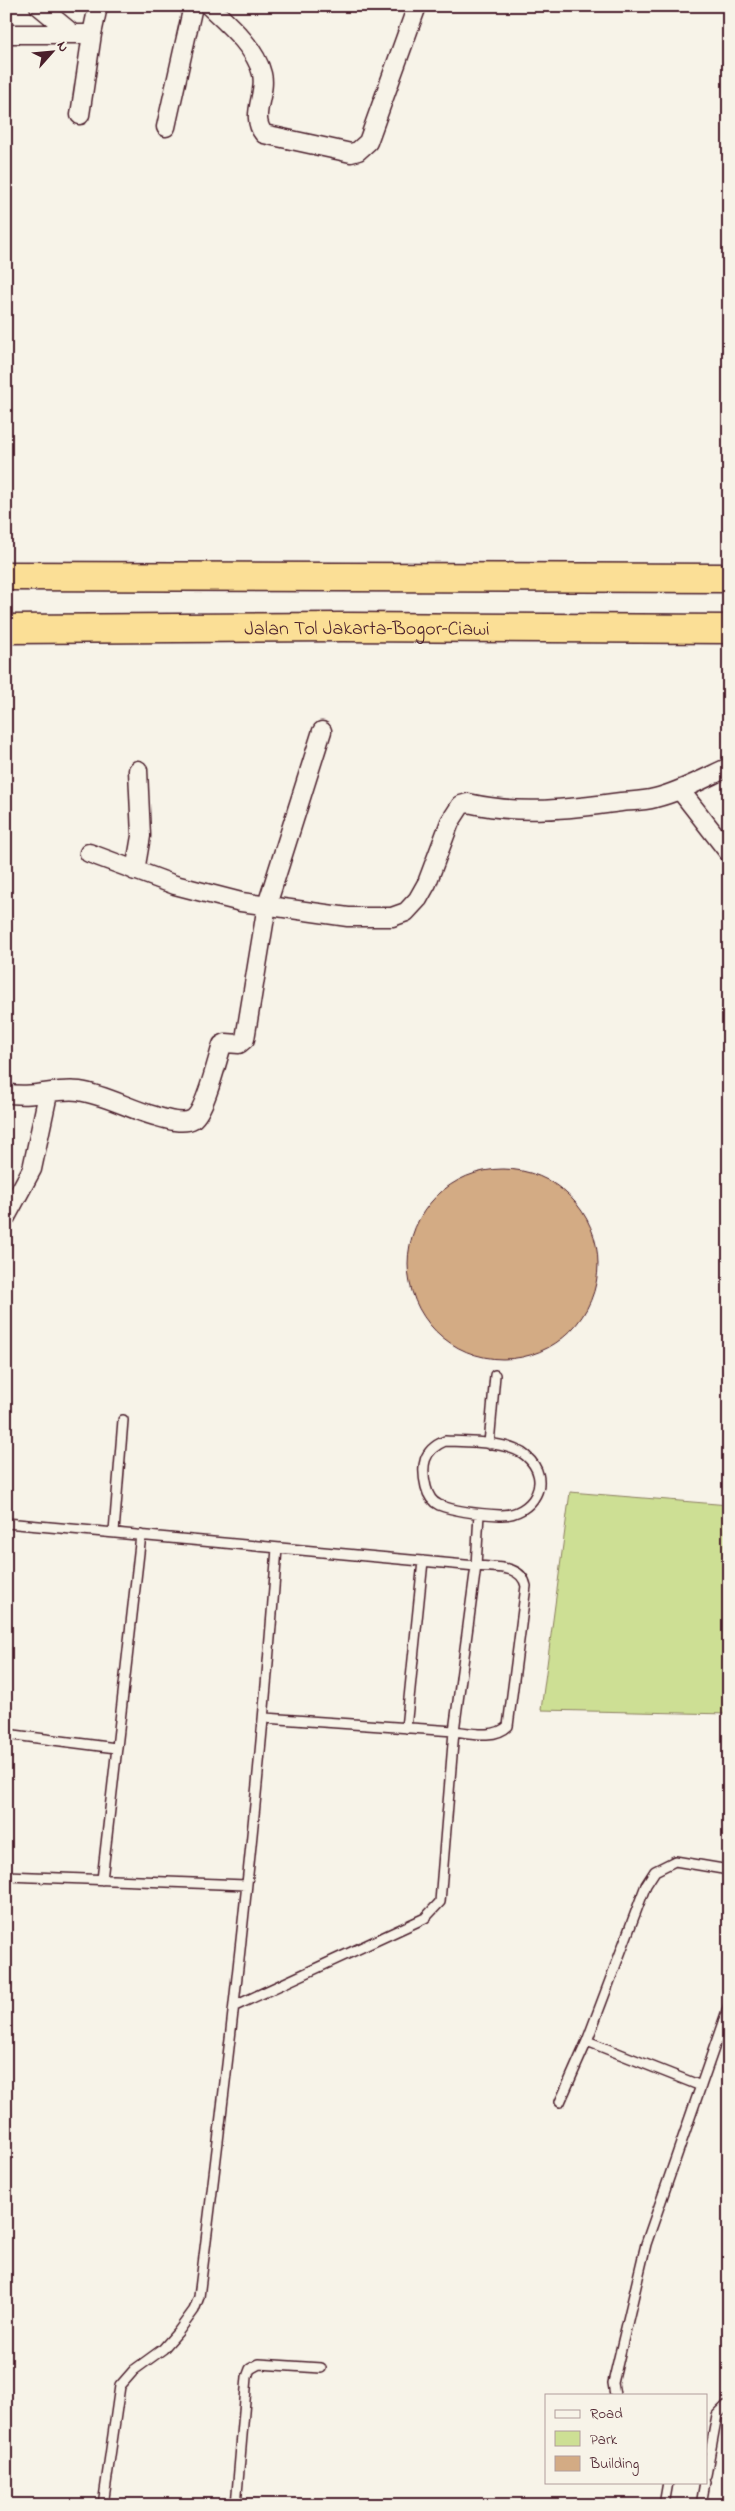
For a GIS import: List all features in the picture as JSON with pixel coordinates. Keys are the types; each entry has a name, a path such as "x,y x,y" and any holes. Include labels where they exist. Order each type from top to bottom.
{"highway":[{"path":"6,576 729,578"},
{"name":"Jalan Tol Jakarta–Bogor–Ciawi","path":"6,629 343,627 729,629"}],"street":[{"path":"39,6 73,34"},
{"path":"80,115 98,6"},
{"path":"166,127 193,6"},
{"path":"210,6 233,30 262,71 264,84 257,120 264,134 351,153 358,152 368,142 417,6"},
{"path":"6,34 92,34"},
{"path":"6,1093 23,1096 77,1091 104,1097 170,1120 187,1122 194,1119 201,1109 222,1045 226,1043 238,1044 245,1038 267,905 322,731"},
{"path":"89,853 135,871 241,902 348,917 392,917 406,912 418,899 427,883 450,822 461,805 468,803 517,810 587,808 654,798 680,790 729,767"},
{"path":"135,871 141,836 138,770"},
{"path":"680,790 729,852"},
{"path":"6,1217 32,1169 48,1094"}],"lane":[{"path":"488,1444 495,1375"},
{"path":"114,1532 123,1420"},
{"path":"445,1441 488,1444 508,1448 525,1455 536,1469 538,1486 535,1498 528,1507 510,1515 479,1514 440,1505 433,1501 423,1476 423,1467 428,1452 435,1445 445,1441"},
{"path":"235,2006 425,1918 435,1910 440,1902 454,1732 476,1566 479,1514"},
{"path":"6,1523 517,1570 524,1577 526,1586 508,1726 503,1731 495,1734 454,1732 265,1718"},
{"path":"102,1880 141,1535"},
{"path":"103,2505 120,2386 134,2370 163,2349 194,2310 199,2297 235,2006 246,1885 265,1718 277,1548"},
{"path":"406,1728 423,1561"},
{"path":"6,1734 116,1748"},
{"path":"560,2102 587,2041 646,1884 655,1871 675,1862 729,1870"},
{"path":"6,1876 246,1885"},
{"path":"615,2394 613,2383 646,2244 729,2005"},
{"path":"587,2041 701,2086"},
{"path":"236,2505 247,2377 250,2369 258,2364 321,2368"},
{"path":"708,2464 717,2415 729,2403"},
{"path":"664,2505 668,2484"},
{"path":"701,2505 705,2484"}],"green space":[{"path":"570,1492 729,1505 729,1714 541,1710"}],"building":[{"path":"494,1169 512,1169 531,1173 548,1180 563,1190 577,1204 587,1219 594,1236 598,1264 594,1292 587,1309 577,1324 563,1338 548,1348 531,1355 512,1359 494,1359 475,1355 458,1348 443,1338 429,1324 419,1309 412,1292 408,1273 408,1255 412,1236 419,1219 429,1204 443,1190 458,1180 475,1173"}]}
